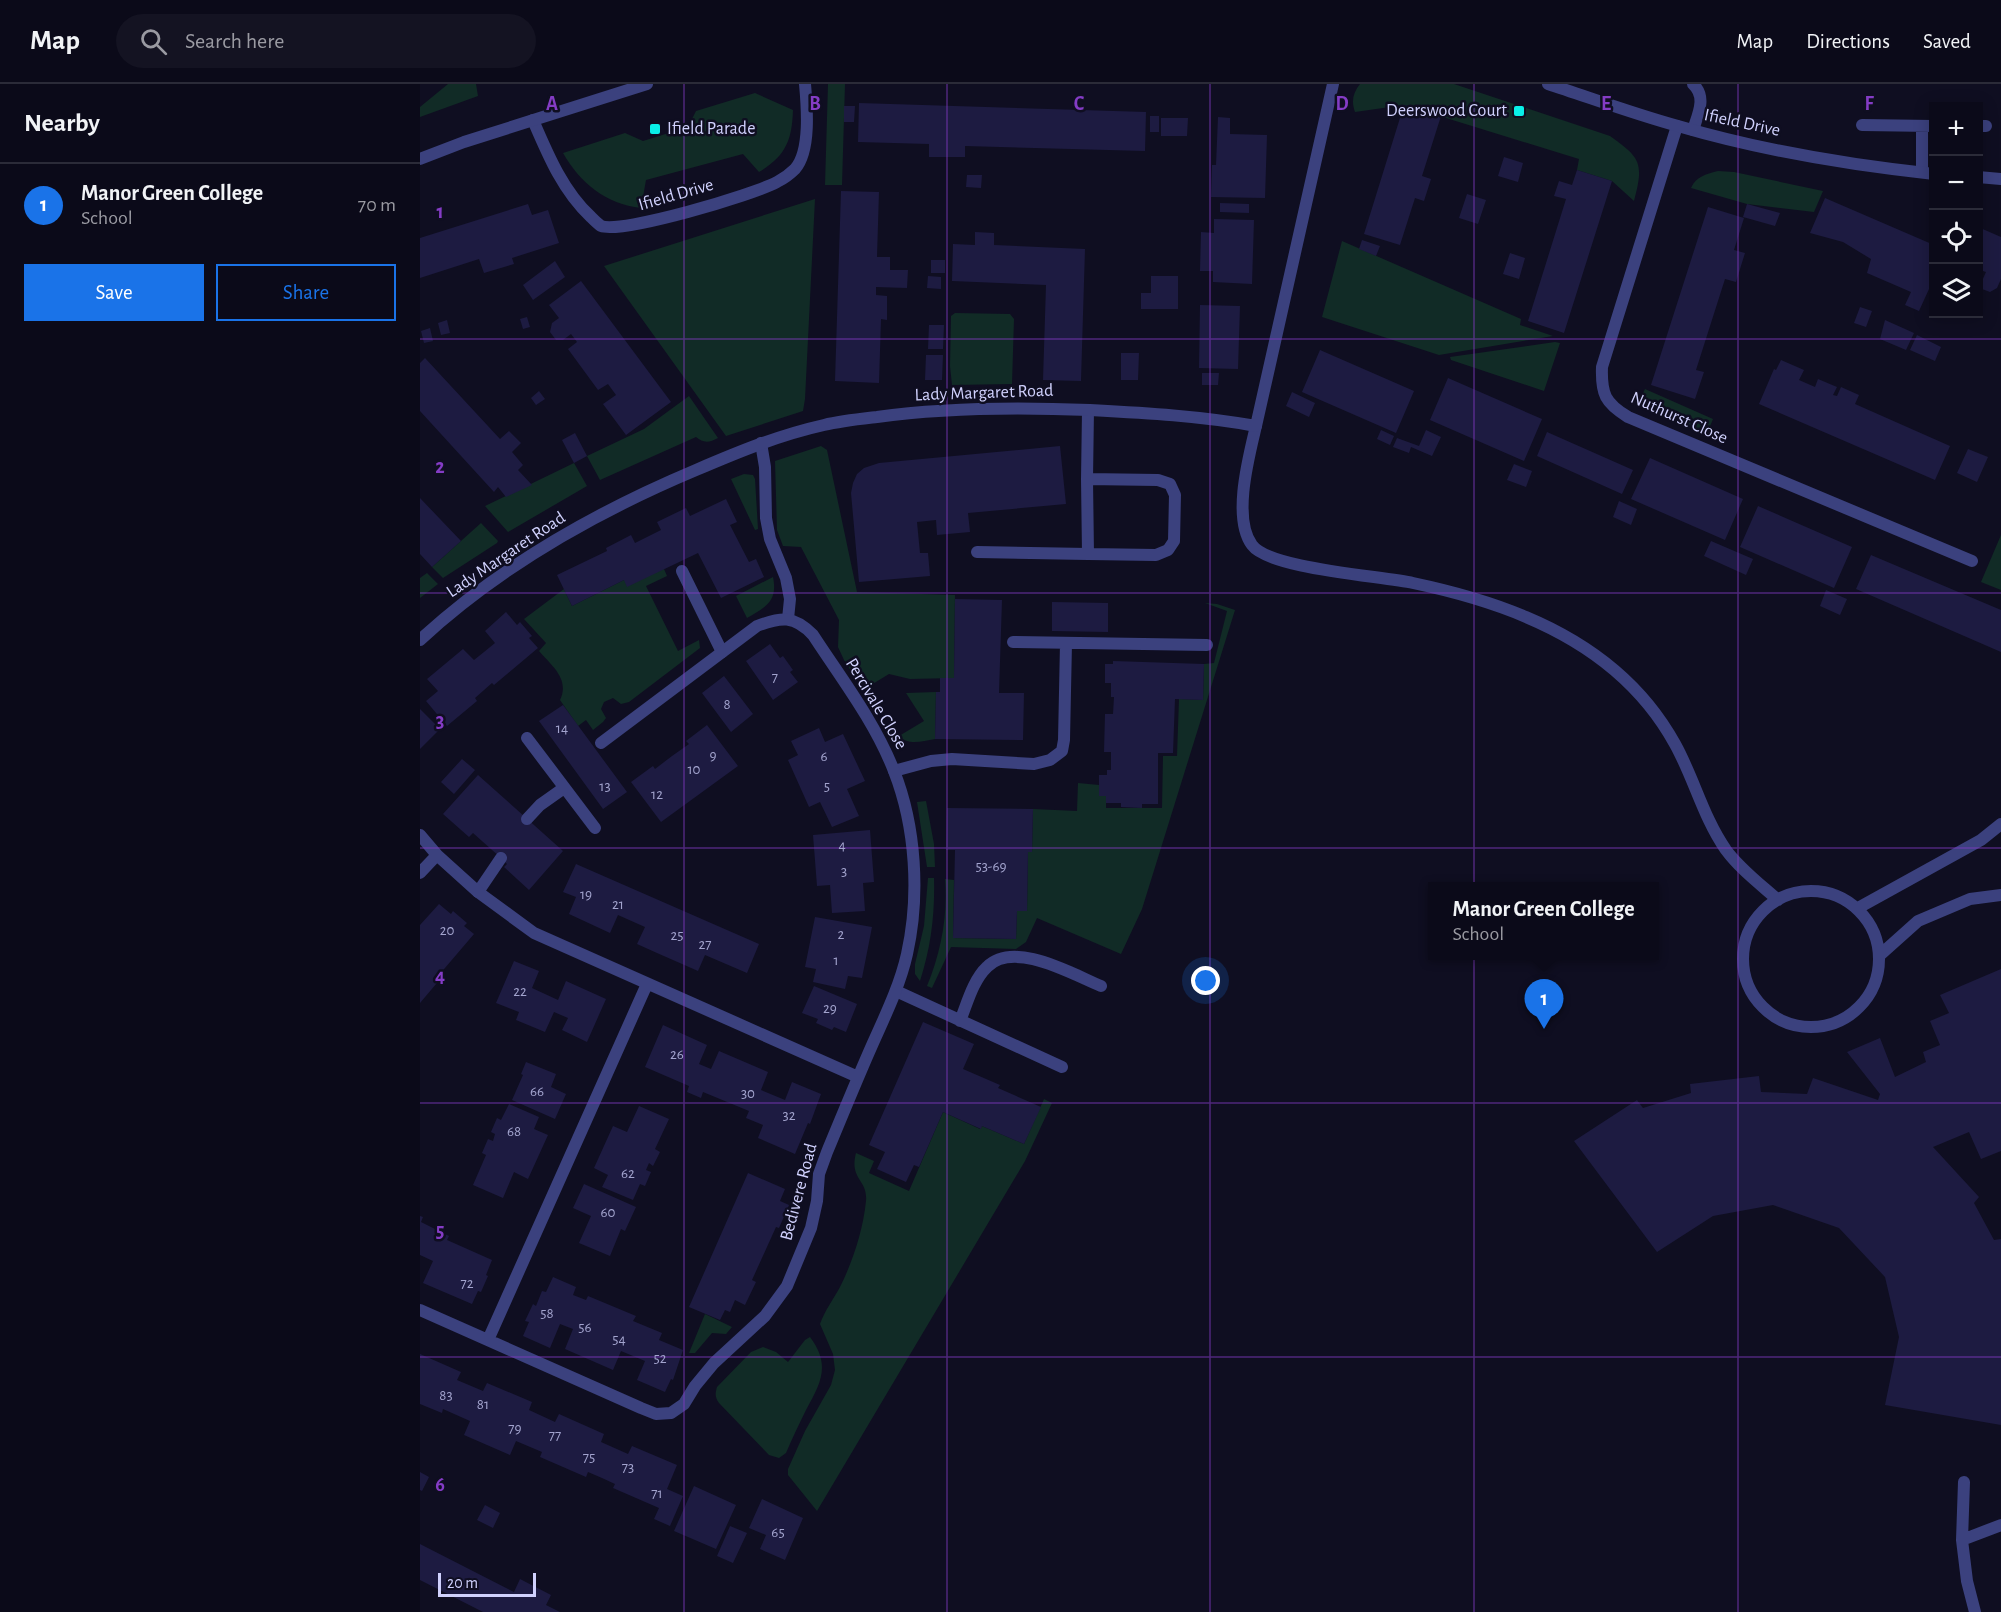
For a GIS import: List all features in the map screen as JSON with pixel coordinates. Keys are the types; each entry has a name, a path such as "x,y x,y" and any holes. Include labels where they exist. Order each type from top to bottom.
{"street":[{"path":"420,159 464,142 646,84"},
{"name":"Ifield Drive","path":"533,120 562,181 580,206 600,225 614,228 633,226 708,206 778,182 796,168 803,152 806,133 805,84"},
{"path":"1333,84 1246,467 1243,499 1245,529 1252,547 1269,557 1290,563 1412,583 1481,601 1526,617 1604,660 1638,691 1669,734 1688,770 1704,809 1727,850 1743,870 1778,900"},
{"name":"Ifield Drive","path":"1548,84 1693,130 1809,155 1928,173"},
{"path":"1693,84 1700,93 1701,102 1693,130"},
{"path":"1862,125 1928,126 1928,173"},
{"name":"Nuthurst Close","path":"1677,126 1602,367 1602,386 1605,397 1615,410 1628,417 1972,561"},
{"path":"1983,177 2001,179"},
{"name":"Lady Margaret Road","path":"420,640 475,595 561,536 606,511 761,443 825,425 912,412 981,408 1171,414 1221,419 1256,426"},
{"path":"1088,410 1088,554"},
{"path":"601,743 757,626 774,620 788,619 790,599 786,578 770,539 766,518 765,467 761,443"},
{"path":"977,552 1156,555 1168,550 1174,541 1175,495 1170,484 1158,480 1087,479"},
{"path":"682,572 722,652"},
{"name":"Percivale Close","path":"788,619 803,624 813,634 877,734 894,771 910,833 914,892 913,926 907,956 896,991 858,1077"},
{"path":"1013,642 1207,645"},
{"path":"894,771 931,761 952,759 1034,764 1050,760 1062,751 1064,740 1066,643"},
{"path":"527,738 595,828"},
{"path":"528,819 540,806 564,788"},
{"path":"1858,908 1981,840 2001,824"},
{"path":"420,835 437,855 478,892 534,933 858,1077"},
{"path":"420,873 437,855"},
{"path":"478,892 501,858"},
{"path":"1794,892 1828,892 1858,908 1874,929 1880,955 1876,982 1862,1005 1839,1022 1812,1028 1785,1022 1762,1007 1747,984 1743,957 1749,931 1767,905 1778,900 1794,892"},
{"path":"1880,955 1918,921 1970,899 2001,895"},
{"path":"960,1021 980,977 995,960 1021,956 1036,959 1101,986"},
{"path":"488,1340 647,984"},
{"path":"896,991 1062,1067"},
{"name":"Bedivere Road","path":"420,1310 656,1414 671,1413 684,1404 714,1363 765,1316 787,1286 811,1228 817,1201 819,1174 858,1077"},
{"path":"1965,1482 1962,1540 1967,1581 1975,1612"},
{"path":"1962,1540 2001,1525"}],"green space":[{"path":"448,84 476,84 478,96 420,117 420,107"},
{"path":"828,84 845,84 842,185 825,185"},
{"path":"1360,84 1454,84 1610,136 1628,150 1637,162 1639,178 1634,201 1612,181 1577,170 1579,159 1404,105 1355,112 1353,97"},
{"path":"755,93 793,110 791,130 786,146 776,160 759,172 743,154 646,180 641,208 616,202 595,190 577,174 563,153 625,133 643,141 688,127 696,111"},
{"path":"1718,171 1734,172 1823,191 1814,212 1747,204 1691,188 1699,178"},
{"path":"815,199 803,411 726,436 604,266"},
{"path":"1342,241 1521,319 1520,325 1553,336 1439,355 1322,317"},
{"path":"955,313 1010,314 1014,319 1012,384 952,385 951,316"},
{"path":"1560,343 1544,391 1451,360 1450,357"},
{"path":"1645,389 1713,419 1708,431 1703,433 1645,409 1638,403"},
{"path":"689,396 718,438 706,442 696,437 600,480 587,456 644,429"},
{"path":"821,446 827,450 857,592 955,595 954,678 910,679 889,674 871,685 856,679 844,660 838,647 839,620 801,547 783,546 777,530 775,461"},
{"path":"574,463 587,486 508,532 485,506"},
{"path":"744,474 753,475 755,479 758,529 755,530 731,479"},
{"path":"481,523 498,541 497,543 443,578 432,567"},
{"path":"2001,535 2001,590 1981,582"},
{"path":"664,569 667,576 646,586 678,651 699,640 700,648 629,702 621,704 613,698 604,702 601,709 606,718 593,730 586,720 578,726 560,700 563,686 558,673 539,651 546,643 524,619 564,589 572,606 624,580"},
{"path":"427,573 438,584 420,598 420,578"},
{"path":"773,577 772,598 765,607 747,618 736,596"},
{"path":"1205,603 1235,610 1142,909 1121,954 1037,918 1026,942 1016,949 951,947 932,988 927,986 942,934 945,879 954,880 953,938 1016,939 1017,911 1027,911 1028,852 1032,851 1033,809 1077,811 1078,783 1099,785 1099,796 1106,796 1106,808 1162,808 1163,756 1177,756 1179,699 1203,700 1204,664 1214,663 1227,611"},
{"path":"936,692 935,739 916,742 907,741 899,736 924,721 906,693"},
{"path":"926,801 934,844 935,867 927,867 917,802"},
{"path":"928,878 934,878 933,917 930,943 920,981 915,974 915,964 924,926"},
{"path":"1044,1099 1052,1103 1025,1161 817,1511 788,1475 788,1469 805,1431 831,1385 835,1370 833,1354 820,1324 849,1267 862,1223 866,1194 855,1169 856,1153 874,1161 869,1173 909,1191 943,1112 980,1129 982,1126 1024,1144"},
{"path":"705,1314 732,1327 726,1334 712,1333 695,1353 689,1353"},
{"path":"810,1337 820,1356 822,1374 786,1453 779,1458 769,1455 719,1403 716,1395 717,1387 751,1352 763,1347 776,1352 788,1362"}],"building":[{"path":"859,103 1146,112 1145,151 965,146 965,157 929,157 929,144 858,142"},
{"path":"1404,105 1441,116 1422,176 1431,179 1424,201 1415,198 1400,245 1364,234"},
{"path":"844,106 855,106 854,122 844,122"},
{"path":"1150,116 1159,116 1159,132 1150,132"},
{"path":"1218,117 1230,118 1230,134 1267,135 1265,198 1211,197 1212,165 1216,165"},
{"path":"1161,118 1188,118 1187,136 1161,136"},
{"path":"1504,157 1523,163 1518,182 1498,176"},
{"path":"1577,170 1612,181 1564,333 1528,321 1566,199 1554,196 1559,181 1572,185"},
{"path":"967,175 982,175 981,188 966,187"},
{"path":"841,191 879,192 877,257 890,257 890,270 908,270 907,288 876,287 876,295 887,296 887,320 881,319 879,383 835,381"},
{"path":"1467,194 1486,200 1478,224 1459,218"},
{"path":"1825,198 1929,243 1929,289 1919,311 1905,305 1911,292 1867,273 1871,259 1843,242 1810,233"},
{"path":"1220,203 1249,204 1249,213 1220,212"},
{"path":"528,204 532,215 548,210 559,243 512,258 514,264 484,273 479,259 420,278 420,238"},
{"path":"1747,204 1780,213 1775,226 1743,217"},
{"path":"1708,207 1744,218 1734,250 1745,253 1736,282 1725,279 1696,370 1704,372 1695,399 1651,385"},
{"path":"1214,219 1254,220 1252,284 1213,282 1213,271 1200,271 1201,232 1214,233"},
{"path":"1983,229 2001,237 2001,279 1997,288 1990,292 1983,289 1983,279 1986,272 1983,271"},
{"path":"975,232 994,233 994,245 1085,249 1081,381 1043,380 1046,285 952,281 953,244 975,245"},
{"path":"1362,240 1380,246 1376,256 1359,249"},
{"path":"1510,253 1525,258 1519,279 1503,274"},
{"path":"931,260 945,260 945,273 931,273"},
{"path":"555,261 565,277 533,300 523,285"},
{"path":"928,276 941,277 941,289 927,288"},
{"path":"1151,276 1178,276 1178,309 1141,309 1141,293 1151,293"},
{"path":"581,281 671,402 626,435 603,404 616,395 608,384 598,390 568,349 577,342 571,334 563,340 556,340 550,332 552,323 559,318 549,305"},
{"path":"1200,305 1240,306 1238,369 1199,368"},
{"path":"1860,307 1872,311 1866,327 1854,323"},
{"path":"527,317 530,327 523,329 520,319"},
{"path":"447,320 450,333 441,335 438,323"},
{"path":"1885,320 1914,333 1906,350 1880,339"},
{"path":"929,325 944,325 943,349 928,349"},
{"path":"430,328 433,341 424,343 421,331"},
{"path":"1917,335 1941,347 1935,361 1910,350"},
{"path":"1320,350 1414,391 1396,433 1302,392"},
{"path":"1121,353 1139,353 1138,380 1121,380"},
{"path":"926,355 943,355 942,380 925,380"},
{"path":"425,358 500,439 509,431 521,443 512,452 523,465 518,470 532,485 506,497 498,487 494,492 420,411 420,363"},
{"path":"1781,360 1804,370 1799,380 1815,387 1818,379 1837,387 1833,395 1837,396 1841,387 1859,395 1855,404 1950,446 1935,480 1759,404 1774,369 1776,370"},
{"path":"1202,373 1219,373 1218,385 1202,385"},
{"path":"1448,378 1542,419 1524,461 1430,420"},
{"path":"539,391 545,399 536,405 531,398"},
{"path":"1292,392 1315,403 1309,417 1286,406"},
{"path":"1381,430 1394,436 1390,445 1377,439"},
{"path":"1426,430 1441,437 1432,456 1411,447 1409,453 1393,447 1397,438 1419,446"},
{"path":"1547,432 1633,470 1622,494 1537,456"},
{"path":"575,433 587,456 574,463 562,440"},
{"path":"1060,446 1066,504 968,513 970,532 937,535 936,520 917,522 920,553 928,553 930,576 859,582 851,493 857,474 864,468 879,463"},
{"path":"1968,449 1988,457 1977,482 1957,473"},
{"path":"1650,458 1743,499 1725,540 1631,499"},
{"path":"1514,464 1532,471 1526,487 1507,480"},
{"path":"420,498 461,541 432,567 420,554"},
{"path":"726,499 737,522 730,525 749,562 756,559 764,577 721,598 698,553 627,587 624,580 572,606 557,575 607,551 606,548 631,535 635,543 661,530 657,522 686,508 690,516"},
{"path":"1619,501 1637,509 1631,525 1613,517"},
{"path":"1758,506 1852,547 1834,588 1740,547"},
{"path":"1711,541 1753,559 1746,575 1704,556"},
{"path":"1871,555 2001,610 2001,652 1856,589"},
{"path":"1826,590 1847,599 1840,615 1820,606"},
{"path":"955,599 1002,600 999,693 1024,693 1023,740 935,739 936,692 940,692 940,678 954,678"},
{"path":"1052,602 1108,603 1108,632 1052,631"},
{"path":"506,612 517,625 520,622 532,636 529,638 538,648 494,685 492,683 475,698 477,701 447,726 426,701 438,691 427,679 463,649 474,660 495,643 485,631"},
{"path":"770,644 780,658 783,656 793,670 790,672 798,682 773,700 746,661"},
{"path":"1113,661 1204,664 1203,700 1175,699 1173,753 1158,753 1158,804 1142,804 1142,808 1121,807 1121,803 1106,803 1106,796 1099,796 1099,775 1107,775 1107,770 1111,770 1111,752 1104,752 1105,714 1113,714 1114,697 1111,697 1111,683 1105,683 1105,664 1113,664"},
{"path":"724,676 753,714 731,732 702,693"},
{"path":"563,705 627,792 603,809 539,721"},
{"path":"420,709 440,729 420,749"},
{"path":"707,725 738,766 661,822 631,782 653,766 655,769 689,744 686,741"},
{"path":"819,728 825,742 843,734 865,781 847,789 859,816 832,827 820,802 809,807 788,760 798,755 791,741"},
{"path":"462,759 475,770 454,794 441,782"},
{"path":"478,775 563,851 529,890 504,867 507,864 473,833 469,837 443,814"},
{"path":"947,808 1033,809 1032,852 1028,852 1027,911 1017,911 1016,939 953,938 955,850 946,850"},
{"path":"870,830 874,882 863,883 865,911 832,913 830,885 817,886 813,835"},
{"path":"576,864 759,944 747,973 705,955 698,971 657,953 637,944 645,927 618,915 610,933 569,914 576,897 563,892"},
{"path":"439,904 451,914 453,911 467,923 464,926 474,934 439,975 442,977 420,1003 420,925"},
{"path":"815,917 872,927 862,978 848,976 845,989 813,982 816,969 805,967"},
{"path":"514,961 539,971 532,988 558,1000 566,981 606,999 587,1042 562,1030 568,1018 554,1012 545,1032 516,1020 519,1012 496,1003"},
{"path":"2001,969 2001,1151 1981,1159 1969,1132 1933,1147 1979,1197 1974,1203 1994,1240 2001,1239 2001,1425 1885,1405 1899,1337 1885,1277 1839,1228 1773,1205 1713,1216 1657,1252 1574,1141 1637,1100 1643,1108 1691,1093 1690,1084 1759,1076 1761,1092 1807,1094 1813,1078 1878,1100 1880,1094 1847,1052 1880,1038 1895,1077 1926,1062 1923,1052 1940,1045 1930,1021 1949,1013 1940,995"},
{"path":"814,986 857,1004 846,1032 834,1027 832,1030 816,1023 818,1019 802,1013"},
{"path":"923,1022 974,1044 963,1069 1000,1085 998,1088 1041,1107 1024,1144 982,1126 981,1129 943,1112 919,1167 914,1165 906,1182 877,1169 885,1152 869,1145"},
{"path":"663,1025 707,1045 699,1064 711,1069 719,1051 768,1072 761,1090 785,1100 792,1082 821,1094 810,1124 808,1123 795,1154 758,1138 763,1125 746,1118 749,1111 703,1092 701,1098 687,1092 689,1086 645,1067"},
{"path":"526,1062 556,1074 551,1087 566,1094 555,1119 512,1100"},
{"path":"509,1104 539,1117 534,1129 548,1135 528,1179 514,1172 503,1198 473,1185 486,1155 482,1153 488,1139 493,1141 495,1134 491,1132 497,1118 501,1120"},
{"path":"639,1106 669,1119 655,1149 660,1152 653,1166 649,1163 646,1170 651,1172 645,1186 640,1184 633,1200 602,1187 608,1175 594,1168 613,1126 627,1132"},
{"path":"748,1173 785,1189 780,1201 789,1205 779,1228 776,1227 752,1280 756,1282 745,1305 735,1300 730,1312 725,1310 720,1320 689,1307"},
{"path":"584,1184 636,1207 625,1231 621,1229 610,1256 579,1243 591,1216 573,1208"},
{"path":"420,1216 423,1217 421,1222 449,1236 447,1240 492,1260 481,1292 478,1291 472,1304 423,1283 433,1261 420,1255"},
{"path":"553,1277 576,1287 573,1295 586,1300 588,1296 636,1316 633,1321 662,1333 659,1340 683,1350 673,1380 671,1379 665,1392 637,1380 645,1361 621,1351 613,1370 565,1349 573,1329 560,1324 550,1348 523,1336 529,1322 525,1321 533,1304 536,1306 542,1291 546,1292"},
{"path":"420,1354 461,1372 457,1380 483,1391 487,1383 532,1402 529,1410 555,1422 559,1414 604,1434 601,1442 628,1454 632,1446 677,1465 667,1489 683,1496 670,1526 654,1519 659,1508 613,1488 615,1484 602,1478 588,1472 586,1477 540,1457 542,1452 516,1441 510,1455 464,1435 470,1421 443,1409 442,1413 420,1404"},
{"path":"420,1472 429,1477 422,1491 420,1490"},
{"path":"694,1486 736,1505 716,1549 674,1531"},
{"path":"762,1499 803,1518 785,1560 760,1549 766,1535 749,1528"},
{"path":"485,1505 500,1513 493,1528 477,1520"},
{"path":"730,1526 747,1533 733,1563 717,1556"},
{"path":"420,1544 514,1592 520,1579 551,1595 546,1605 560,1612 483,1612 420,1580"}],"place":[{"name":"Deerswood Court","path":"1519,111"},
{"name":"Ifield Parade","path":"655,129"},
{"name":"Manor Green College","path":"1544,1029"}]}
